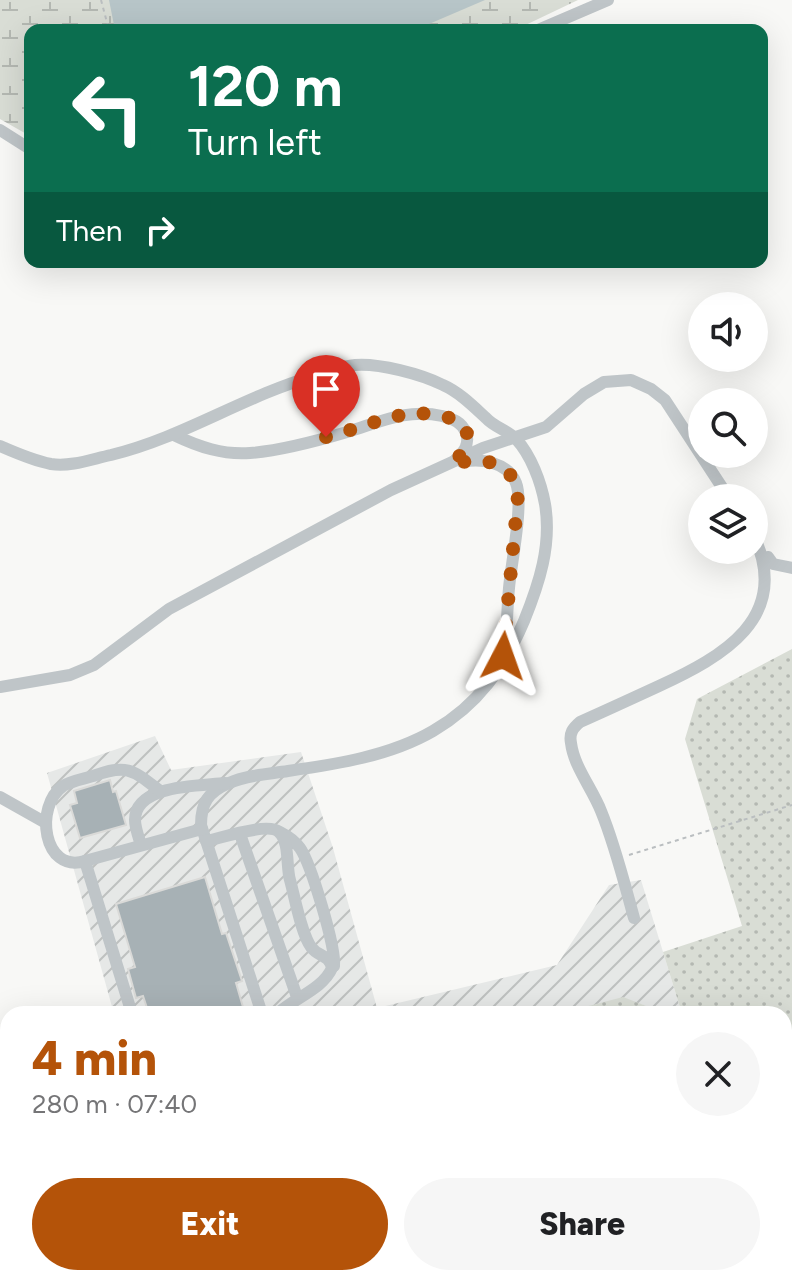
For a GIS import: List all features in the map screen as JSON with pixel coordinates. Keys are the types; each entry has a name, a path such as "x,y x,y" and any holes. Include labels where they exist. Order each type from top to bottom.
{"street":[{"path":"552,24 608,0"},
{"path":"0,130 24,145"},
{"path":"0,446 50,464 72,464 174,435 252,398 354,365 379,366 443,385 470,403 491,423 514,437 527,453 537,476 545,501 548,527 544,563 512,649 492,682 463,711 430,732 388,750 339,763 246,777 228,783 160,791 138,807 135,819 141,845"},
{"path":"0,687 70,675 94,665 169,609 391,490 514,437 546,427 584,394 604,382 631,380 665,400 720,484"},
{"path":"174,435 223,453 253,453 345,432 398,415 424,412 458,421 466,430 468,442 465,451 451,464"},
{"path":"451,464 484,461 498,464 516,482 518,495 506,640 499,670"},
{"path":"768,557 773,564 792,568"},
{"path":"634,918 600,809 574,756 570,736 573,728 727,652 744,640 762,615 770,590 768,562"},
{"path":"770,590 783,572 792,568"},
{"path":"160,791 127,768 115,768 64,785 48,809 46,823 47,835 56,855 71,862 85,861 141,845 204,835 240,834 266,828 277,830 295,842 305,858 335,963 329,976 286,1006"},
{"path":"228,783 209,795 201,808 204,835 259,1006"},
{"path":"0,797 46,823"},
{"path":"277,830 285,843 286,867 311,947 330,961 332,968 329,976"},
{"path":"240,834 297,997"},
{"path":"85,861 130,1006"}],"path":[{"path":"101,0 107,24"},
{"path":"617,858 792,805"}],"shaded area":[{"path":"109,0 485,0 429,24 114,24"},
{"path":"155,736 171,770 301,752 333,848 376,1006 112,1006 47,773"},
{"path":"641,880 680,1006 646,1006 623,998 590,1006 385,1006 557,965 609,885"}],"green space":[{"path":"0,0 578,0 528,24 24,24 24,133 0,119"},
{"path":"792,649 792,1006 680,1006 663,952 742,926 685,739 697,699"},
{"path":"623,997 646,1006 589,1006"}],"building":[{"path":"110,780 126,825 80,838 70,805 77,803 74,791"},
{"path":"205,877 222,934 226,933 242,981 236,983 243,1006 146,1006 143,996 136,998 128,969 135,967 116,904"}],"route":[{"path":"326,437 398,415 424,412 458,421 466,430 468,442 465,451 451,464 484,461 498,464 510,473 516,482 518,495 503,656"}]}
